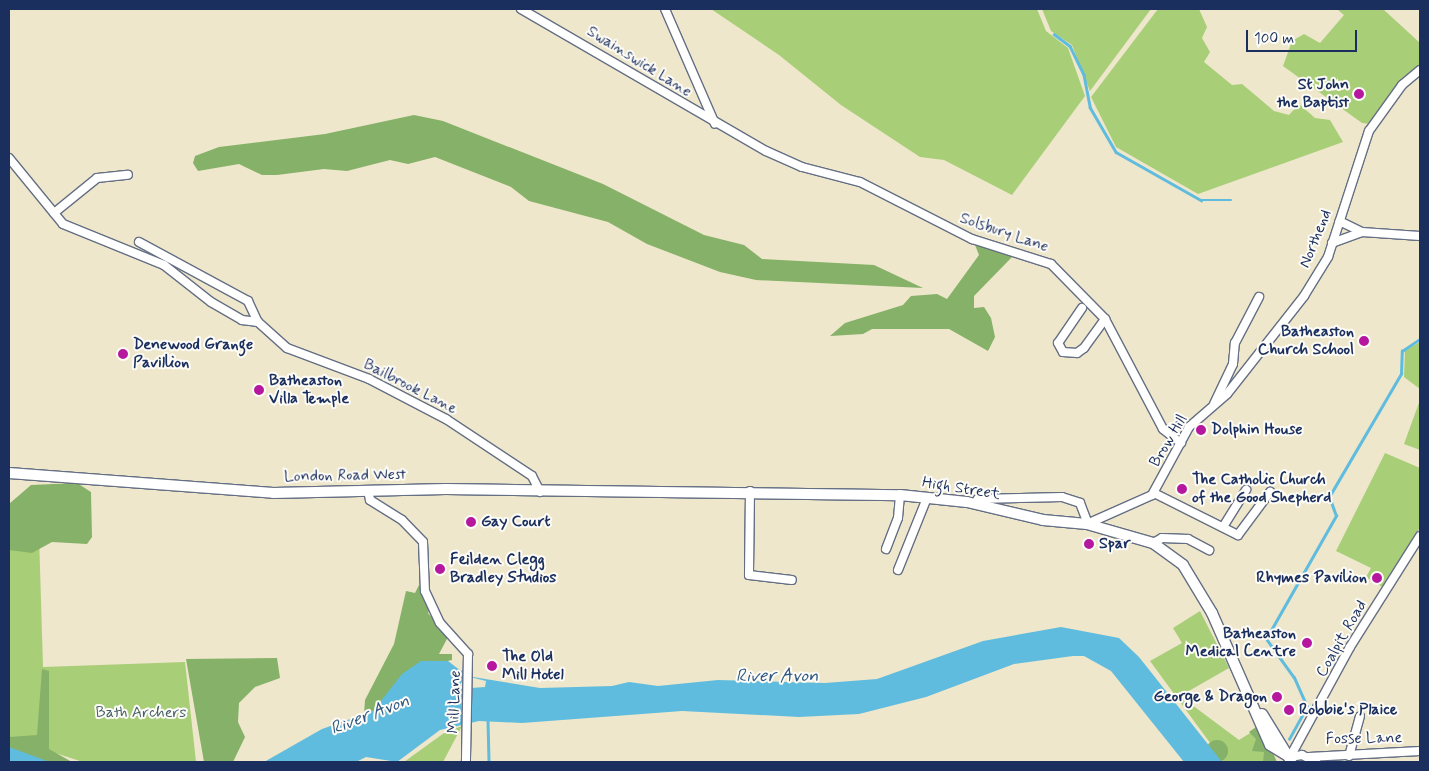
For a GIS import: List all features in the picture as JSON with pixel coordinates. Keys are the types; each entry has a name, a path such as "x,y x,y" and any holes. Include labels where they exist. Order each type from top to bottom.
{"street":[{"name":"Swainswick Lane","path":"521,9 716,125"},
{"path":"665,9 716,125"},
{"name":"Northend","path":"1214,404 1304,296 1332,243 1369,131 1402,86 1420,70"},
{"name":"Solsbury Lane","path":"716,125 802,167 860,182 972,239 1039,257 1070,279 1105,319 1163,429 1181,443"},
{"name":"Bailbrook Lane","path":"9,158 54,213 71,228 164,265 211,302 242,320 258,322"},
{"path":"54,213 97,178 128,174"},
{"path":"1339,221 1362,232 1420,236"},
{"path":"1332,243 1362,232"},
{"name":"Bailbrook Lane","path":"139,242 248,301 258,322 287,348 369,379 446,419 532,476 540,492"},
{"path":"1214,404 1233,364 1234,344 1259,297"},
{"path":"1082,308 1058,344 1062,352 1077,353 1084,348 1105,319"},
{"name":"Brow Hill","path":"1153,494 1195,420 1214,404"},
{"name":"London Road West","path":"9,473 254,492 368,491 683,494"},
{"path":"1223,527 1246,490"},
{"name":"Mill Lane","path":"368,491 370,500 402,520 423,542 424,584 440,623 468,654 470,666 466,762"},
{"path":"750,491 749,575 758,580 792,580"},
{"name":"High Street","path":"683,494 750,491 900,495 975,503 1043,520 1087,523 1153,543 1183,565 1205,600 1251,699 1290,760"},
{"path":"975,503 978,499 1062,497 1080,503 1087,523 1153,494 1241,534 1270,492"},
{"path":"886,549 898,518 900,495"},
{"path":"898,570 927,498"},
{"name":"Coalpit Road","path":"1290,760 1350,647 1420,536"},
{"path":"1153,543 1162,538 1188,539 1209,550"},
{"path":"1349,756 1360,716"},
{"name":"Fosse Lane","path":"1290,760 1312,760 1420,750"}],"green space":[{"path":"711,9 1037,9 1046,31 1068,48 1085,96 1012,195 944,160 920,157 841,105 779,55"},
{"path":"1042,9 1151,9 1090,91 1072,45 1051,31"},
{"path":"1158,9 1199,9 1207,27 1202,38 1210,52 1204,62 1232,85 1242,84 1274,111 1289,115 1299,104 1315,118 1330,120 1343,142 1198,194 1116,147 1091,97"},
{"name":"St John the Baptist","path":"1337,9 1383,9 1420,43 1420,65 1401,81 1370,124 1362,123 1283,66 1292,41 1304,34 1320,43 1344,15"},
{"path":"414,115 443,121 603,184 704,235 744,245 762,259 874,265 923,288 756,280 720,272 647,244 608,222 529,201 511,187 435,157 408,164 390,160 347,171 324,169 277,175 262,175 239,164 198,171 193,163 195,156 219,147 325,134"},
{"path":"975,245 1013,256 974,296 974,308 984,307 991,318 995,337 988,351 949,329 872,329 863,334 830,336 845,323 903,305 911,296 937,294 947,299 979,255"},
{"path":"1420,342 1420,389 1404,377 1405,351"},
{"path":"1420,400 1420,450 1404,444"},
{"path":"1385,453 1420,468 1420,527 1384,588 1366,577 1371,568 1336,551"},
{"path":"77,483 91,492 92,537 87,544 52,542 32,553 9,550 9,504 31,485"},
{"name":"Bath Archers","path":"39,535 43,667 185,662 196,762 83,762 9,738 9,536"},
{"path":"419,585 431,606 428,613 448,637 439,654 452,654 452,660 443,662 386,709 364,714 365,700 394,644 406,591 415,593"},
{"path":"1200,611 1229,668 1180,696 1239,740 1255,730 1274,762 1224,762 1150,661 1182,643 1173,628"},
{"path":"277,658 280,678 255,687 239,703 238,722 245,737 233,762 204,762 186,659"},
{"path":"42,669 49,671 49,749 72,762 32,762 9,750 9,737 37,735"},
{"path":"462,726 443,762 404,762 444,733"},
{"path":"1256,727 1263,731 1277,762 1263,762 1264,752 1252,751 1256,739 1249,732"},
{"path":"1217,740 1225,743 1228,751 1225,759 1217,762 1209,759 1206,751 1209,743"}],"water":[{"name":"River Avon","path":"1061,627 1119,638 1139,657 1222,762 1184,762 1111,671 1084,656 1073,656 1014,664 926,697 859,714 799,717 682,711 522,723 479,721 440,730 397,762 366,757 356,762 264,762 322,729 373,711 402,674 421,661 448,661 461,671 466,668 466,675 540,688 612,686 629,682 658,686 718,680 825,683 877,679 983,641","holes":["466,676 486,681 485,687 457,689"]},
{"path":"9,747 47,761 49,762 9,762"}],"waterway":[{"path":"1054,34 1070,46 1084,75 1090,107 1116,152 1201,200 1231,200"},
{"path":"1289,739 1307,707 1294,678 1266,639 1336,516 1329,497 1401,374 1402,351 1420,339"},
{"path":"488,720 489,760"}],"place":[{"name":"St John the Baptist","path":"1359,94"},
{"name":"Batheaston Church School","path":"1364,341"},
{"name":"Denewood Grange Pavillion","path":"123,354"},
{"name":"Batheaston Villa Temple","path":"259,390"},
{"name":"Dolphin House","path":"1201,430"},
{"name":"The Catholic Church of the Good Shepherd","path":"1182,489"},
{"name":"Gay Court","path":"471,522"},
{"name":"Spar","path":"1089,544"},
{"name":"Feilden Clegg Bradley Studios","path":"440,569"},
{"name":"Rhymes Pavilion","path":"1377,578"},
{"name":"Batheaston Medical Centre","path":"1307,643"},
{"name":"The Old Mill Hotel","path":"492,666"},
{"name":"George & Dragon","path":"1277,697"},
{"name":"Robbie's Plaice","path":"1289,710"}]}
